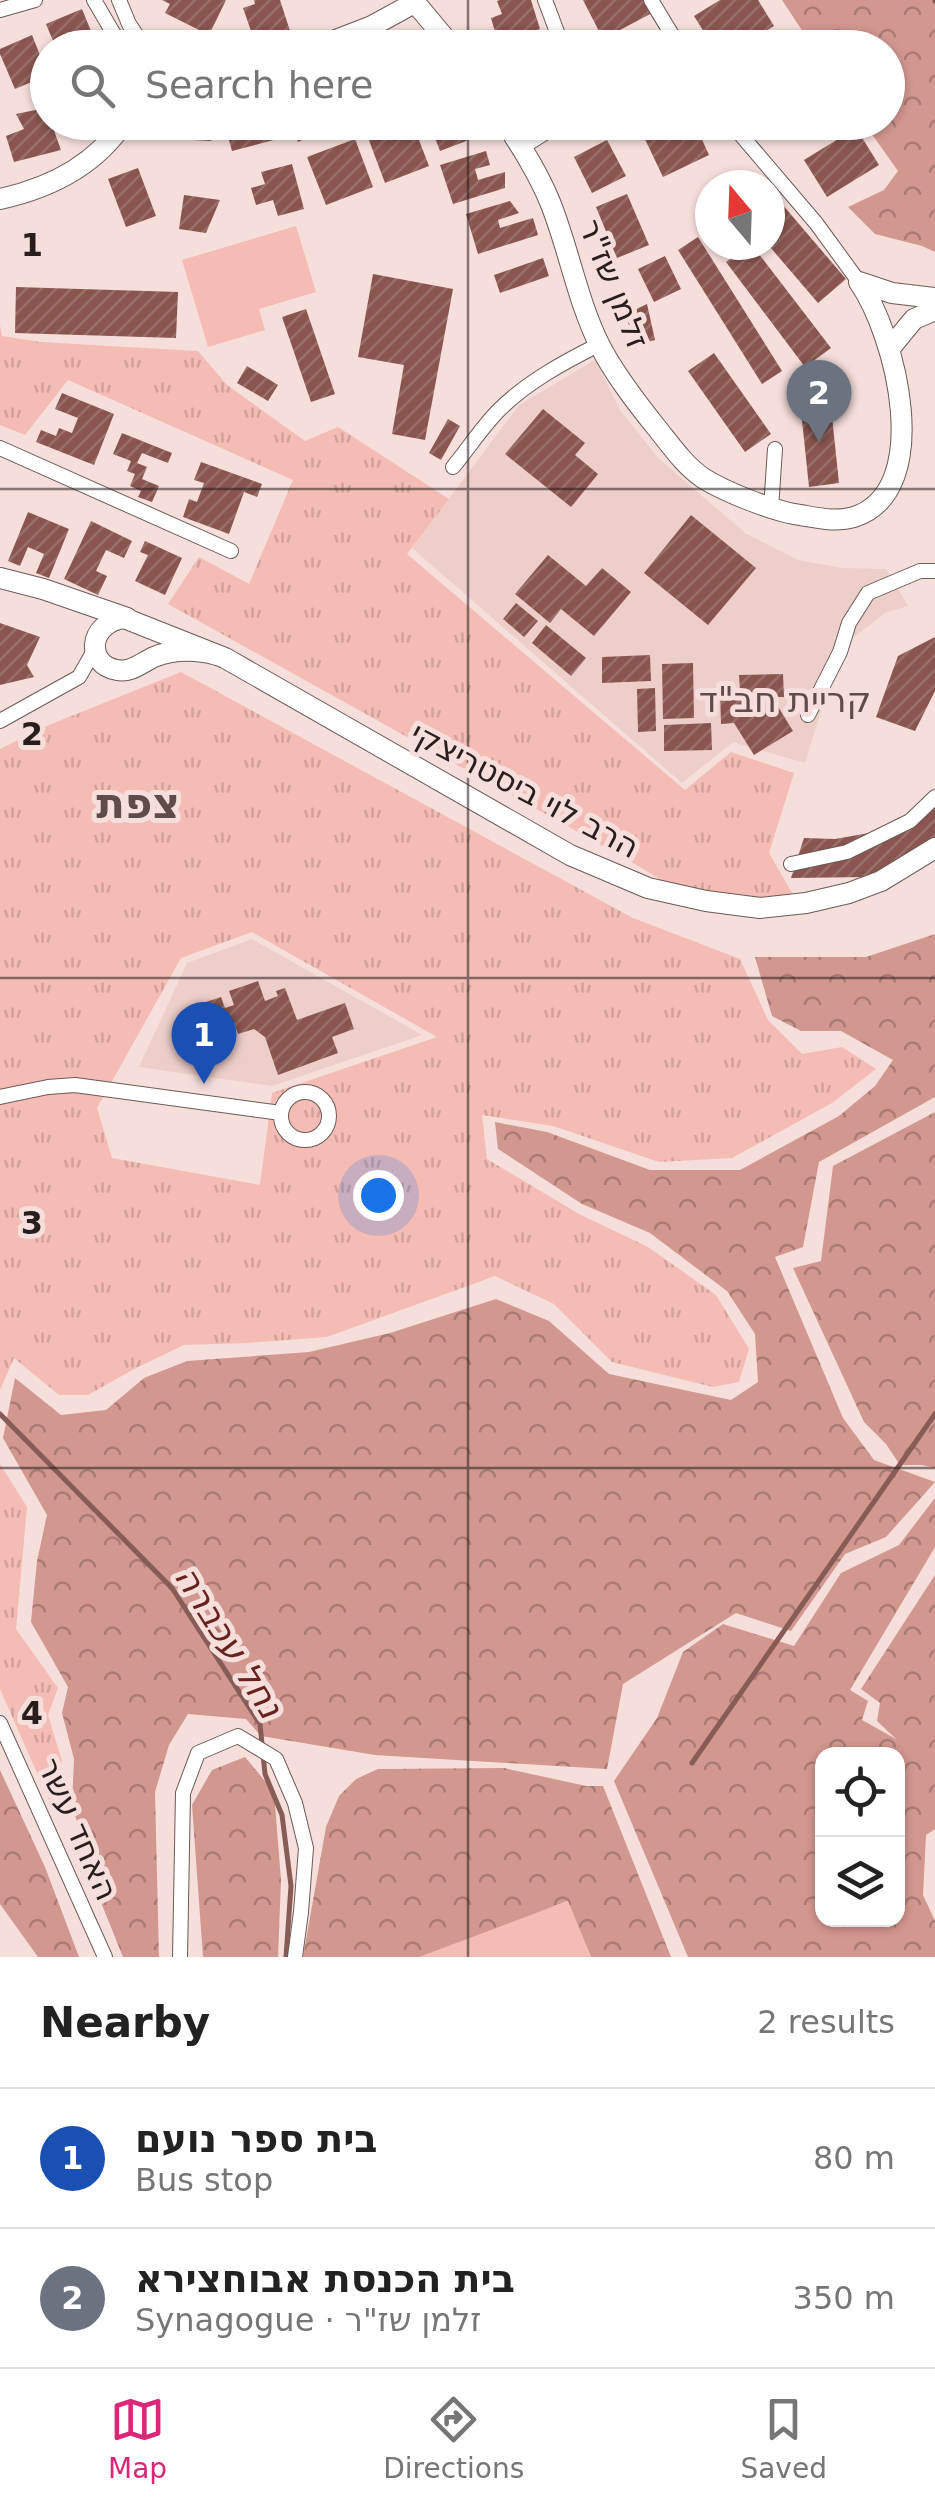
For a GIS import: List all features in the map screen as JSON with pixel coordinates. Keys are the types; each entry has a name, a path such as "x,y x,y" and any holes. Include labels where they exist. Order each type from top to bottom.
{"street":[{"path":"0,10 36,0"},
{"path":"94,0 111,30"},
{"path":"119,0 132,30"},
{"path":"545,0 556,30"},
{"path":"651,0 669,30"},
{"path":"362,30 414,1 438,30"},
{"path":"0,199 25,194 75,171 109,140"},
{"name":"זלמן שז\"ר","path":"517,140 551,204 600,344 639,406 676,452 702,477 771,510 834,520 857,516 882,502 903,466 905,433 892,348 873,302 859,282 816,223 745,140"},
{"path":"522,148 534,140"},
{"path":"859,282 892,293 935,298"},
{"path":"892,348 914,319 935,310"},
{"path":"453,467 497,412 519,393 600,344"},
{"path":"0,448 230,551"},
{"path":"771,510 775,449"},
{"path":"808,714 840,652 849,624 868,593 920,571 935,572"},
{"name":"הרב לוי ביסטריצקי","path":"0,578 136,622 217,655 570,855 648,888 706,902 760,908 806,903 882,881 935,848"},
{"path":"62,596 79,606 105,665 128,668"},
{"path":"0,721 79,676 111,620 124,618 136,622 149,642 146,657 128,668 55,691"},
{"name":"הרב לוי ביסטריצקי","path":"128,668 185,650 217,655"},
{"path":"791,864 847,852 910,821 935,797"},
{"path":"0,1097 74,1085 281,1113"},
{"name":"האחד עשר","path":"0,1724 106,1957"},
{"path":"180,1957 183,1793 198,1753 238,1736 275,1758 296,1803 306,1848 295,1957"}],"shaded area":[{"path":"595,360 620,410 658,458 745,533 798,560 842,568 886,569 908,606 885,613 849,641 835,666 805,763 733,742 682,783 412,548 519,405"},
{"path":"252,939 422,1035 272,1086 139,1067 187,963"}],"green space":[{"path":"782,0 935,0 935,252 875,234 848,207 884,190 898,171 876,140 905,140 905,30 802,30"},
{"path":"296,226 316,292 259,309 265,330 208,347 182,260"},
{"path":"0,325 2,336 40,342 198,351 227,385 305,441 338,427 449,499 407,554 685,790 731,752 794,773 769,853 803,912 678,890 168,604 199,557 249,584 293,480 68,380 25,435 0,425"},
{"path":"181,672 633,918 740,959 768,1020 802,1054 842,1047 876,1069 832,1103 732,1158 659,1162 553,1126 482,1115 487,1159 579,1214 648,1247 716,1295 749,1349 739,1382 713,1387 612,1362 554,1304 495,1276 327,1337 184,1345 88,1395 59,1395 14,1358 0,1390 0,749","holes":["252,932 437,1037 272,1093 260,1185 112,1158 97,1108 181,958"]},
{"path":"935,934 935,1097 819,1162 803,1247 775,1257 843,1418 874,1460 935,1482 886,1537 845,1554 791,1631 736,1613 623,1684 607,1769 375,1755 261,1736 246,1719 188,1714 169,1745 155,1792 159,1957 123,1957 94,1885 72,1804 74,1759 62,1713 68,1687 31,1622 37,1561 47,1515 3,1438 15,1378 61,1415 106,1410 144,1378 187,1361 309,1352 390,1333 496,1299 549,1321 609,1374 731,1400 758,1382 755,1334 727,1291 650,1233 582,1204 498,1149 495,1122 547,1132 650,1170 740,1170 839,1116 875,1086 893,1060 841,1031 801,1031 772,1016 755,957 866,957"},
{"path":"935,1112 935,1468 900,1465 864,1422 793,1268 821,1261 833,1166"},
{"path":"0,1464 27,1507 16,1629 58,1688 48,1715 62,1761 52,1807 0,1689"},
{"path":"935,1498 935,1547 850,1690 868,1701 862,1720 896,1739 877,1721 880,1703 861,1689 935,1575 935,1829 926,1835 923,1895 935,1921 935,1957 688,1957 614,1781 657,1718 683,1652 723,1624 794,1646 841,1573 899,1545"},
{"path":"245,1757 274,1792 281,1880 278,1957 203,1957 192,1805 212,1770"},
{"path":"504,1768 586,1786 603,1786 671,1957 591,1957 567,1901 429,1957 303,1957 326,1827 339,1796 356,1779 378,1769"},
{"path":"0,1770 45,1867 79,1957 38,1957 0,1904"},
{"path":"568,1901 591,1957 419,1957"}],"building":[{"path":"162,0 226,0 211,30 199,30 165,13 170,4"},
{"path":"254,0 280,0 290,30 251,30 243,8 255,4"},
{"path":"531,0 540,29 494,30 491,18 502,14 497,1"},
{"path":"583,0 645,0 652,13 620,30 598,30"},
{"path":"720,0 758,0 774,26 767,30 703,30 694,16"},
{"path":"82,9 91,30 48,30 46,24"},
{"path":"30,36 30,83 15,89 0,49"},
{"path":"30,111 30,140 57,140 61,150 14,162 6,136 24,129 16,114"},
{"path":"229,140 273,140 232,151"},
{"path":"355,140 373,187 326,205 307,157"},
{"path":"369,140 419,140 429,166 385,183"},
{"path":"436,140 469,140 440,151"},
{"path":"607,140 626,176 592,193 574,157"},
{"path":"645,140 702,140 709,155 663,177"},
{"path":"836,140 863,140 879,165 827,197 804,160"},
{"path":"486,151 490,165 475,169 478,180 505,172 505,188 453,204 440,165"},
{"path":"292,164 304,209 278,216 273,200 256,205 251,188 265,184 261,172"},
{"path":"138,168 156,216 126,227 108,179"},
{"path":"627,194 649,245 617,258 596,207"},
{"path":"184,195 220,200 206,233 179,229"},
{"path":"510,201 519,213 498,220 500,228 533,218 538,235 478,254 466,214"},
{"path":"785,208 846,279 818,303 781,260 785,260"},
{"path":"695,239 695,260 712,260 782,371 762,384 678,250"},
{"path":"665,256 681,289 654,302 638,269"},
{"path":"543,258 549,276 500,293 494,275"},
{"path":"764,260 831,348 805,367 726,262"},
{"path":"373,274 453,289 425,440 392,434 404,365 358,357"},
{"path":"16,287 178,292 176,338 15,333"},
{"path":"647,304 655,340 634,345 626,314"},
{"path":"306,309 335,394 311,402 282,317"},
{"path":"714,353 771,434 745,452 688,371"},
{"path":"247,366 278,385 268,401 237,383"},
{"path":"62,393 114,414 94,465 36,442 41,430 56,436 59,428 72,433 78,418 55,409"},
{"path":"830,398 839,483 809,487 800,401"},
{"path":"543,409 585,443 575,455 598,474 571,507 505,454"},
{"path":"448,419 460,426 441,460 429,453"},
{"path":"122,433 172,453 168,463 142,453 137,463 147,467 142,479 159,486 152,502 138,497 141,491 130,486 135,474 127,471 131,461 113,454"},
{"path":"201,462 262,484 257,497 244,492 229,534 183,517 189,499 197,502 204,483 194,480"},
{"path":"28,512 69,529 49,578 36,573 44,554 28,547 20,566 8,561"},
{"path":"691,515 756,568 708,625 644,573"},
{"path":"91,521 132,541 124,558 106,550 96,571 107,576 98,595 64,579"},
{"path":"145,541 182,558 165,595 135,581 148,555 140,552"},
{"path":"548,555 586,586 602,568 631,592 594,636 561,609 550,623 515,594"},
{"path":"516,603 538,621 524,637 503,619"},
{"path":"0,623 40,637 27,665 34,677 0,685"},
{"path":"546,625 586,658 571,676 532,643"},
{"path":"935,637 935,691 915,731 876,717 898,656"},
{"path":"650,655 651,681 602,683 602,657"},
{"path":"693,663 694,718 663,719 662,664"},
{"path":"783,674 784,697 772,697 793,731 754,755 734,723 721,724 720,691 740,691 739,675"},
{"path":"655,688 656,731 638,732 637,689"},
{"path":"711,723 712,750 664,751 664,725"},
{"path":"935,790 935,844 868,877 791,878 804,838 835,839 869,833 919,812"},
{"path":"258,981 265,1001 285,988 297,1020 345,1003 354,1029 332,1037 338,1053 278,1075 265,1037 254,1029 238,1034 234,1022 229,1024 234,1038 215,1045 200,1004 221,997 225,1008 234,1005 229,991"}],"waterway":[{"name":"נחל עכברה","path":"0,1414 172,1588 260,1724 265,1774 282,1815 291,1886 286,1957"},
{"path":"692,1763 935,1414"}],"place":[{"name":"בית הכנסת אבוחצירא","path":"819,442"},
{"name":"בית ספר נועם","path":"204,1084"}],"district":[{"name":"קריית חב\"ד","path":"785,700"},
{"name":"צפת","path":"138,803"}]}
